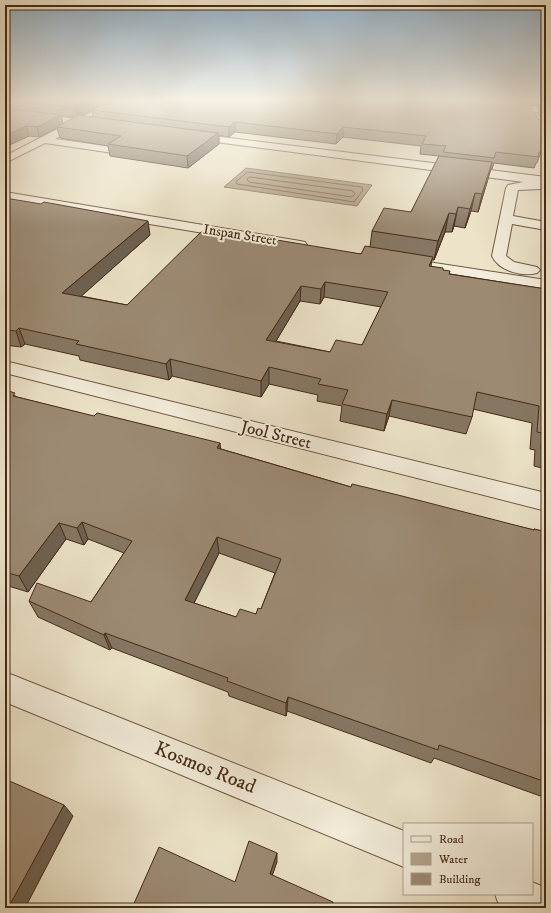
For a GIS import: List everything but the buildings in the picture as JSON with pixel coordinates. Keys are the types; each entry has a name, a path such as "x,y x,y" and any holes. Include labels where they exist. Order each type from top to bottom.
{"street":[{"path":"5,160 38,143"},
{"path":"61,143 112,150"},
{"path":"239,143 546,181"},
{"path":"546,188 526,185 514,186 512,188 499,256 503,262 512,267 546,272"},
{"name":"Inspan Street","path":"5,196 311,246"},
{"path":"506,217 546,221"},
{"path":"506,217 546,226"},
{"path":"405,262 546,285"},
{"name":"Jool Street","path":"5,367 546,502"},
{"name":"Kosmos Road","path":"5,687 403,849"},
{"path":"516,895 546,907"}],"water":[{"path":"246,168 372,185 357,206 224,187"}]}
